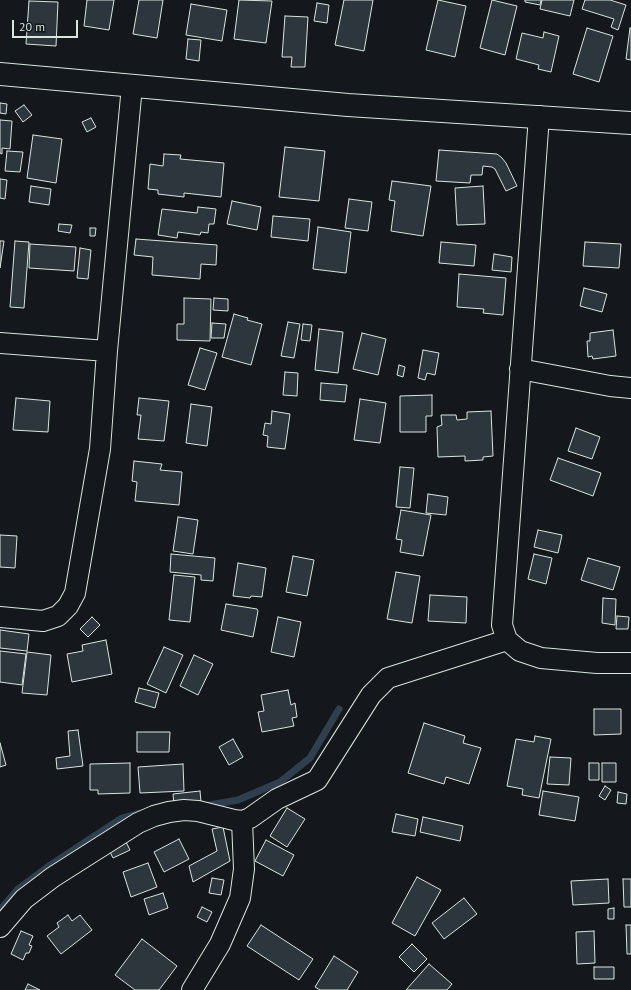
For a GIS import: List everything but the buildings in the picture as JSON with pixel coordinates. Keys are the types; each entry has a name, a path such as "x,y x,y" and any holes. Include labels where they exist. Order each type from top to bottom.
{"street":[{"path":"0,74 348,105 631,123"},
{"path":"0,617 43,621 58,616 68,606 75,593 100,449 107,351 132,86"},
{"path":"539,116 502,625 507,640 520,651 541,658 597,663 631,663"},
{"path":"0,343 107,351"},
{"path":"520,369 610,386 631,388"},
{"path":"0,927 24,899 53,877 138,823 154,816 184,810 198,811 242,821 250,818 276,799 317,780 371,695 388,678 507,640"},
{"path":"192,990 220,944 240,898 244,869 242,821"}],"waterway":[{"path":"204,806 238,800 280,782 310,758 339,709"},
{"path":"0,910 18,889 49,866 122,818 140,813"}]}
